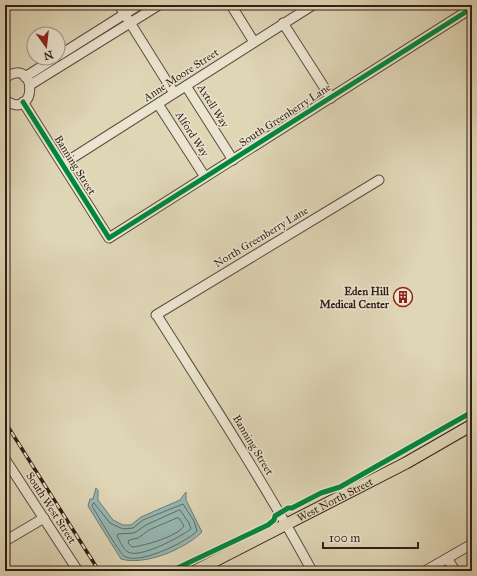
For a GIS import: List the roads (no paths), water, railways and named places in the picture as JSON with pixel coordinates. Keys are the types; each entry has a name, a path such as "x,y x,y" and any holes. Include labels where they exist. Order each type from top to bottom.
{"main road":[{"name":"West North Street","path":"195,571 406,463 472,425"}],"street":[{"path":"119,5 174,93"},
{"path":"66,51 139,5"},
{"path":"30,86 159,5"},
{"path":"231,5 254,42"},
{"name":"Anne Moore Street","path":"63,164 313,5"},
{"name":"South Greenberry Lane","path":"109,238 472,8"},
{"path":"284,23 331,98"},
{"path":"25,77 42,66"},
{"path":"5,100 15,104 23,102 30,94 30,86 25,77 14,74 6,75"},
{"name":"Axtell Way","path":"186,86 233,160"},
{"name":"Banning Street","path":"23,102 109,238"},
{"name":"Alford Way","path":"158,104 205,178"},
{"name":"North Greenberry Lane","path":"157,316 379,180"},
{"name":"Banning Street","path":"157,316 287,524 312,571"},
{"name":"South West Street","path":"5,459 78,571"},
{"path":"5,541 44,518"},
{"path":"425,571 472,544"},
{"path":"448,559 455,571"}],"water":[{"path":"96,488 98,490 98,500 113,520 123,525 131,525 141,517 180,500 186,492 186,500 202,532 175,550 153,558 131,561 121,559 88,506 90,499 93,499"}],"railway":[{"path":"5,422 99,571"}],"place":[{"name":"Eden Hill Medical Center","path":"403,297"}]}
